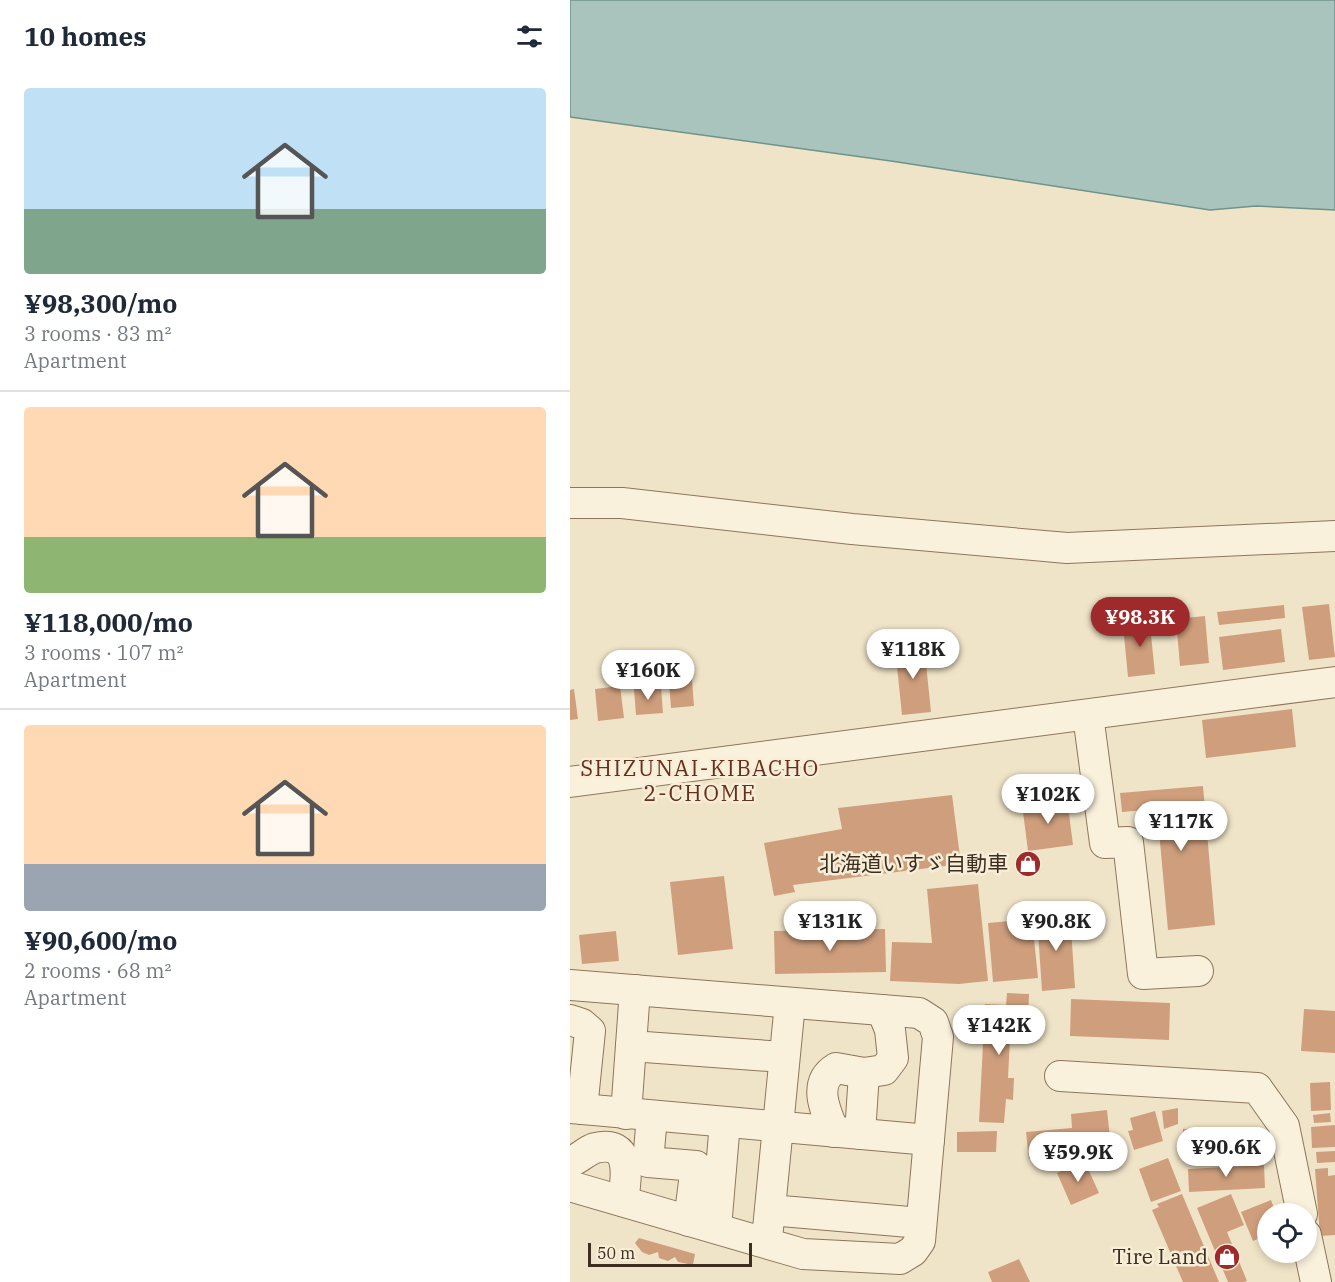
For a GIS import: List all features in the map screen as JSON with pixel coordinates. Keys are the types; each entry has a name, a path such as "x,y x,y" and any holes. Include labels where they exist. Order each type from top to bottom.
{"street":[{"path":"570,503 622,503 874,531 1067,548 1335,536"},
{"path":"570,782 1335,682"},
{"path":"1088,715 1105,843 1128,842 1143,974 1198,971"},
{"path":"570,985 919,1013 933,1022 938,1037 920,1241 913,1251 900,1259 804,1254 570,1185"},
{"path":"634,990 631,1046 639,1115 648,1162 696,1166 703,1224"},
{"path":"759,1241 768,1229 790,1003"},
{"path":"847,1133 822,1102 822,1085 826,1074 836,1068 864,1073 884,1070 893,1058 890,1030 882,1010"},
{"path":"570,1020 582,1024 590,1031 578,1060 576,1109 929,1140"},
{"path":"631,1046 783,1057"},
{"path":"847,1133 864,1073"},
{"path":"1060,1076 1257,1088 1284,1126 1300,1203"},
{"path":"703,1224 725,1122"},
{"path":"570,1162 594,1149 609,1148 623,1156 628,1169 623,1201"},
{"path":"770,1210 921,1223"},
{"path":"1312,1263 1316,1282"}],"water":[{"path":"570,0 1335,0 1335,210 1256,206 1210,210 891,161 570,117"}],"building":[{"path":"1329,604 1335,657 1309,660 1302,607"},
{"path":"1284,605 1285,618 1219,625 1217,612"},
{"path":"1205,616 1209,663 1180,666 1176,619"},
{"path":"1157,621 1158,635 1151,635 1155,674 1128,677 1123,625"},
{"path":"1281,629 1285,662 1223,670 1219,637"},
{"path":"924,644 931,712 902,715 895,647"},
{"path":"692,680 694,706 671,708 669,682"},
{"path":"620,686 624,718 598,721 595,689"},
{"path":"661,687 663,713 636,715 634,689"},
{"path":"574,689 578,719 570,720 570,690"},
{"path":"1292,709 1296,747 1206,758 1202,720"},
{"path":"1203,786 1215,925 1168,930 1157,809 1122,812 1120,793"},
{"path":"952,795 961,864 793,885 795,892 774,896 764,843 842,829 838,808"},
{"path":"1067,798 1073,845 1028,851 1022,804"},
{"path":"724,876 733,949 678,955 670,882"},
{"path":"978,884 988,981 959,984 890,981 892,942 932,943 927,889"},
{"path":"1070,914 1075,988 1042,991 1037,917"},
{"path":"1032,919 1038,978 993,982 988,923"},
{"path":"885,929 886,972 775,974 774,931"},
{"path":"616,931 619,961 582,964 579,935"},
{"path":"1007,993 1029,994 1028,1019 1011,1018 1008,1078 1014,1078 1013,1100 1006,1099 1004,1123 979,1122 985,1004 1006,1005"},
{"path":"1071,999 1170,1003 1169,1040 1070,1036"},
{"path":"1304,1009 1335,1011 1335,1053 1301,1051"},
{"path":"1330,1082 1331,1110 1311,1111 1310,1083"},
{"path":"1178,1108 1178,1124 1164,1129 1162,1111"},
{"path":"1107,1110 1111,1147 1085,1149 1085,1153 1029,1159 1026,1132 1072,1128 1071,1114"},
{"path":"1155,1111 1163,1141 1134,1150 1128,1131 1133,1130 1130,1118"},
{"path":"1330,1113 1331,1122 1314,1123 1313,1115"},
{"path":"1335,1125 1335,1147 1312,1148 1311,1127"},
{"path":"1183,1129 1226,1129 1226,1137 1250,1138 1250,1156 1189,1155 1189,1144 1183,1144"},
{"path":"997,1131 996,1152 957,1152 957,1132"},
{"path":"1335,1151 1335,1162 1317,1163 1316,1152"},
{"path":"1168,1158 1181,1191 1151,1202 1139,1169"},
{"path":"1084,1160 1099,1193 1071,1205 1057,1173"},
{"path":"1264,1165 1265,1188 1189,1192 1188,1169"},
{"path":"1328,1168 1328,1176 1335,1175 1335,1235 1320,1236 1315,1169"},
{"path":"1182,1194 1219,1282 1183,1282 1152,1210 1159,1207 1157,1204"},
{"name":"Tire Land","path":"1231,1194 1244,1225 1227,1232 1247,1281 1244,1282 1228,1282 1197,1208"},
{"path":"1257,1206 1257,1239 1253,1241 1241,1212"},
{"path":"639,1238 695,1254 693,1265 678,1262 675,1257 668,1261 659,1258 658,1252 649,1255 642,1252 635,1243"},
{"path":"1019,1259 1030,1282 992,1282 988,1272"}],"place":[{"name":"北海道いすゞ自動車","path":"1028,864"},
{"name":"Tire Land","path":"1227,1257"}],"district":[{"name":"SHIZUNAI-KIBACHO 2-CHOME","path":"700,780"}]}
